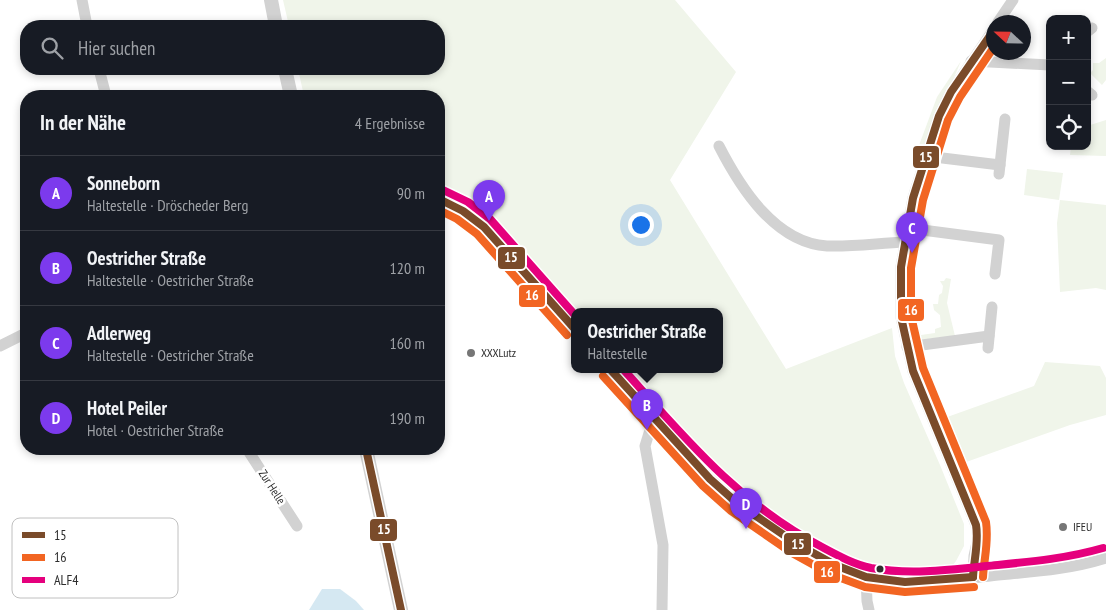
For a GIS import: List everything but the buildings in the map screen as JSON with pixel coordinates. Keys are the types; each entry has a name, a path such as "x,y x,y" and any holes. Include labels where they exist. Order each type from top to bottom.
{"street":[{"path":"82,0 87,20"},
{"path":"271,0 275,20"},
{"path":"1003,15 1013,0"},
{"path":"973,578 974,556 978,538 976,525 913,372 901,317 900,297 901,267 913,198 939,116 951,92 986,40"},
{"path":"971,62 1046,65"},
{"path":"101,75 104,90"},
{"path":"286,75 290,90"},
{"path":"926,156 999,169 1005,119"},
{"path":"718,146 729,167 766,218 801,239 826,246 905,242"},
{"path":"445,201 468,214 484,227 571,325"},
{"path":"907,228 999,240 995,274"},
{"path":"907,347 988,342 992,307"},
{"path":"0,346 20,336"},
{"path":"614,373 710,479 738,503 797,544 835,565 866,577 906,582 973,578 1070,566 1106,558"},
{"path":"649,433 645,446 663,545 662,610"},
{"name":"Zur Helle","path":"251,455 297,526"},
{"path":"367,455 401,610"},
{"path":"866,577 869,610"}],"shaded area":[{"path":"283,0 675,0 736,72 670,180 786,369 892,328 895,356 904,383 964,524 964,546 950,569 929,571 864,563 817,545 770,519 721,481 623,373 723,373 723,308 571,308 571,316 484,217 445,192 445,90 303,90 299,75 445,75 445,20 288,20"},
{"path":"1106,58 1106,80 1102,85 1091,74 1093,63 1099,63"},
{"path":"961,61 932,121 920,156 915,156 937,97"},
{"path":"1106,120 1106,156 1070,155 1071,150 1091,150 1091,125"},
{"path":"1027,169 1063,173 1059,200 1024,195"},
{"path":"1060,200 1106,205 1106,290 1096,288 1060,292 1057,223"},
{"path":"946,278 951,279 947,303 955,336 918,340 913,329 920,330 921,335 935,333 935,329 941,327 940,315 934,310 933,304 938,304 943,286 940,281 944,281"},
{"path":"1045,362 1100,366 1106,378 1106,415 1070,425 955,466 936,421 1034,386"}],"water":[{"path":"322,589 340,589 356,601 364,610 309,610"}],"transit line":[{"name":"15","path":"973,577 977,544 976,525 913,371 901,317 901,267 913,198 939,116 951,92 986,42"},
{"name":"16","path":"983,577 987,543 986,522 923,368 911,316 911,268 923,200 948,120 960,97 986,59"},
{"name":"ALF4","path":"445,191 468,202 490,219 571,311"},
{"name":"15","path":"445,202 463,211 484,227 571,325"},
{"name":"16","path":"445,213 457,219 477,234 567,335"},
{"name":"15","path":"614,373 710,479 737,503 797,544 835,565 866,577 905,582 973,577"},
{"name":"ALF4","path":"627,373 691,444 764,511 792,530 833,553 858,564 885,570 944,570 1046,560 1103,548"},
{"name":"16","path":"603,376 703,486 731,511 792,553 830,574 865,587 905,592 974,587"},
{"name":"15","path":"367,455 401,610"}],"place":[{"name":"Sonneborn","path":"489,221"},
{"name":"Adlerweg","path":"912,253"},
{"name":"XXXLutz","path":"471,353"},
{"name":"Oestricher Straße","path":"647,430"},
{"name":"IFEU","path":"1063,527"},
{"name":"Hotel Peiler","path":"746,529"}]}
